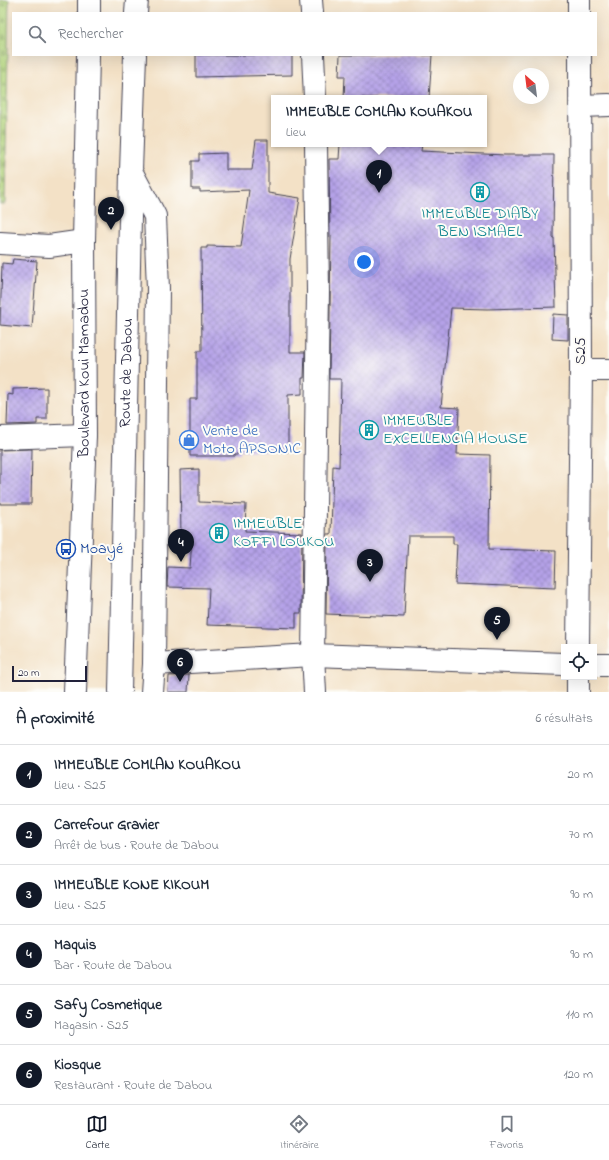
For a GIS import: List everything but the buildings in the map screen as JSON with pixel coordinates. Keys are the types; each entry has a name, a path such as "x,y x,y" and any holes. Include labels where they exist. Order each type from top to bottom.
{"street":[{"path":"89,0 89,12"},
{"path":"136,12 137,0"},
{"path":"311,0 312,12"},
{"path":"579,0 579,12"},
{"name":"Boulevard Koui Mamadou","path":"75,692 85,435 84,241 88,56"},
{"name":"Route de Dabou","path":"120,692 131,171 135,56"},
{"path":"313,56 315,95"},
{"name":"S25","path":"578,644 581,370 580,56"},
{"path":"581,106 609,105"},
{"path":"315,692 313,655 318,291 316,147"},
{"path":"131,171 155,216 158,288 154,664 152,692"},
{"path":"0,243 50,246 84,241"},
{"path":"581,370 609,370"},
{"path":"0,438 85,435"},
{"path":"154,664 313,655 561,664"},
{"path":"597,665 609,665"},
{"path":"578,680 578,692"}],"green space":[{"path":"0,0 9,0 5,204 0,204"}],"place":[{"name":"IMMEUBLE DIABY BEN ISMAEL","path":"480,192"},
{"name":"IMMEUBLE COMLAN KOUAKOU","path":"379,193"},
{"name":"Carrefour Gravier","path":"111,230"},
{"name":"IMMEUBLE EXCELLENCIA HOUSE","path":"369,430"},
{"name":"Vente de Moto APSONIC","path":"189,440"},
{"name":"IMMEUBLE KOFFI LOUKOU","path":"219,533"},
{"name":"Moayé","path":"66,549"},
{"name":"Maquis","path":"181,562"},
{"name":"IMMEUBLE KONE KIKOUM","path":"370,582"},
{"name":"Safy Cosmetique","path":"497,640"},
{"name":"Kiosque","path":"180,682"}]}
